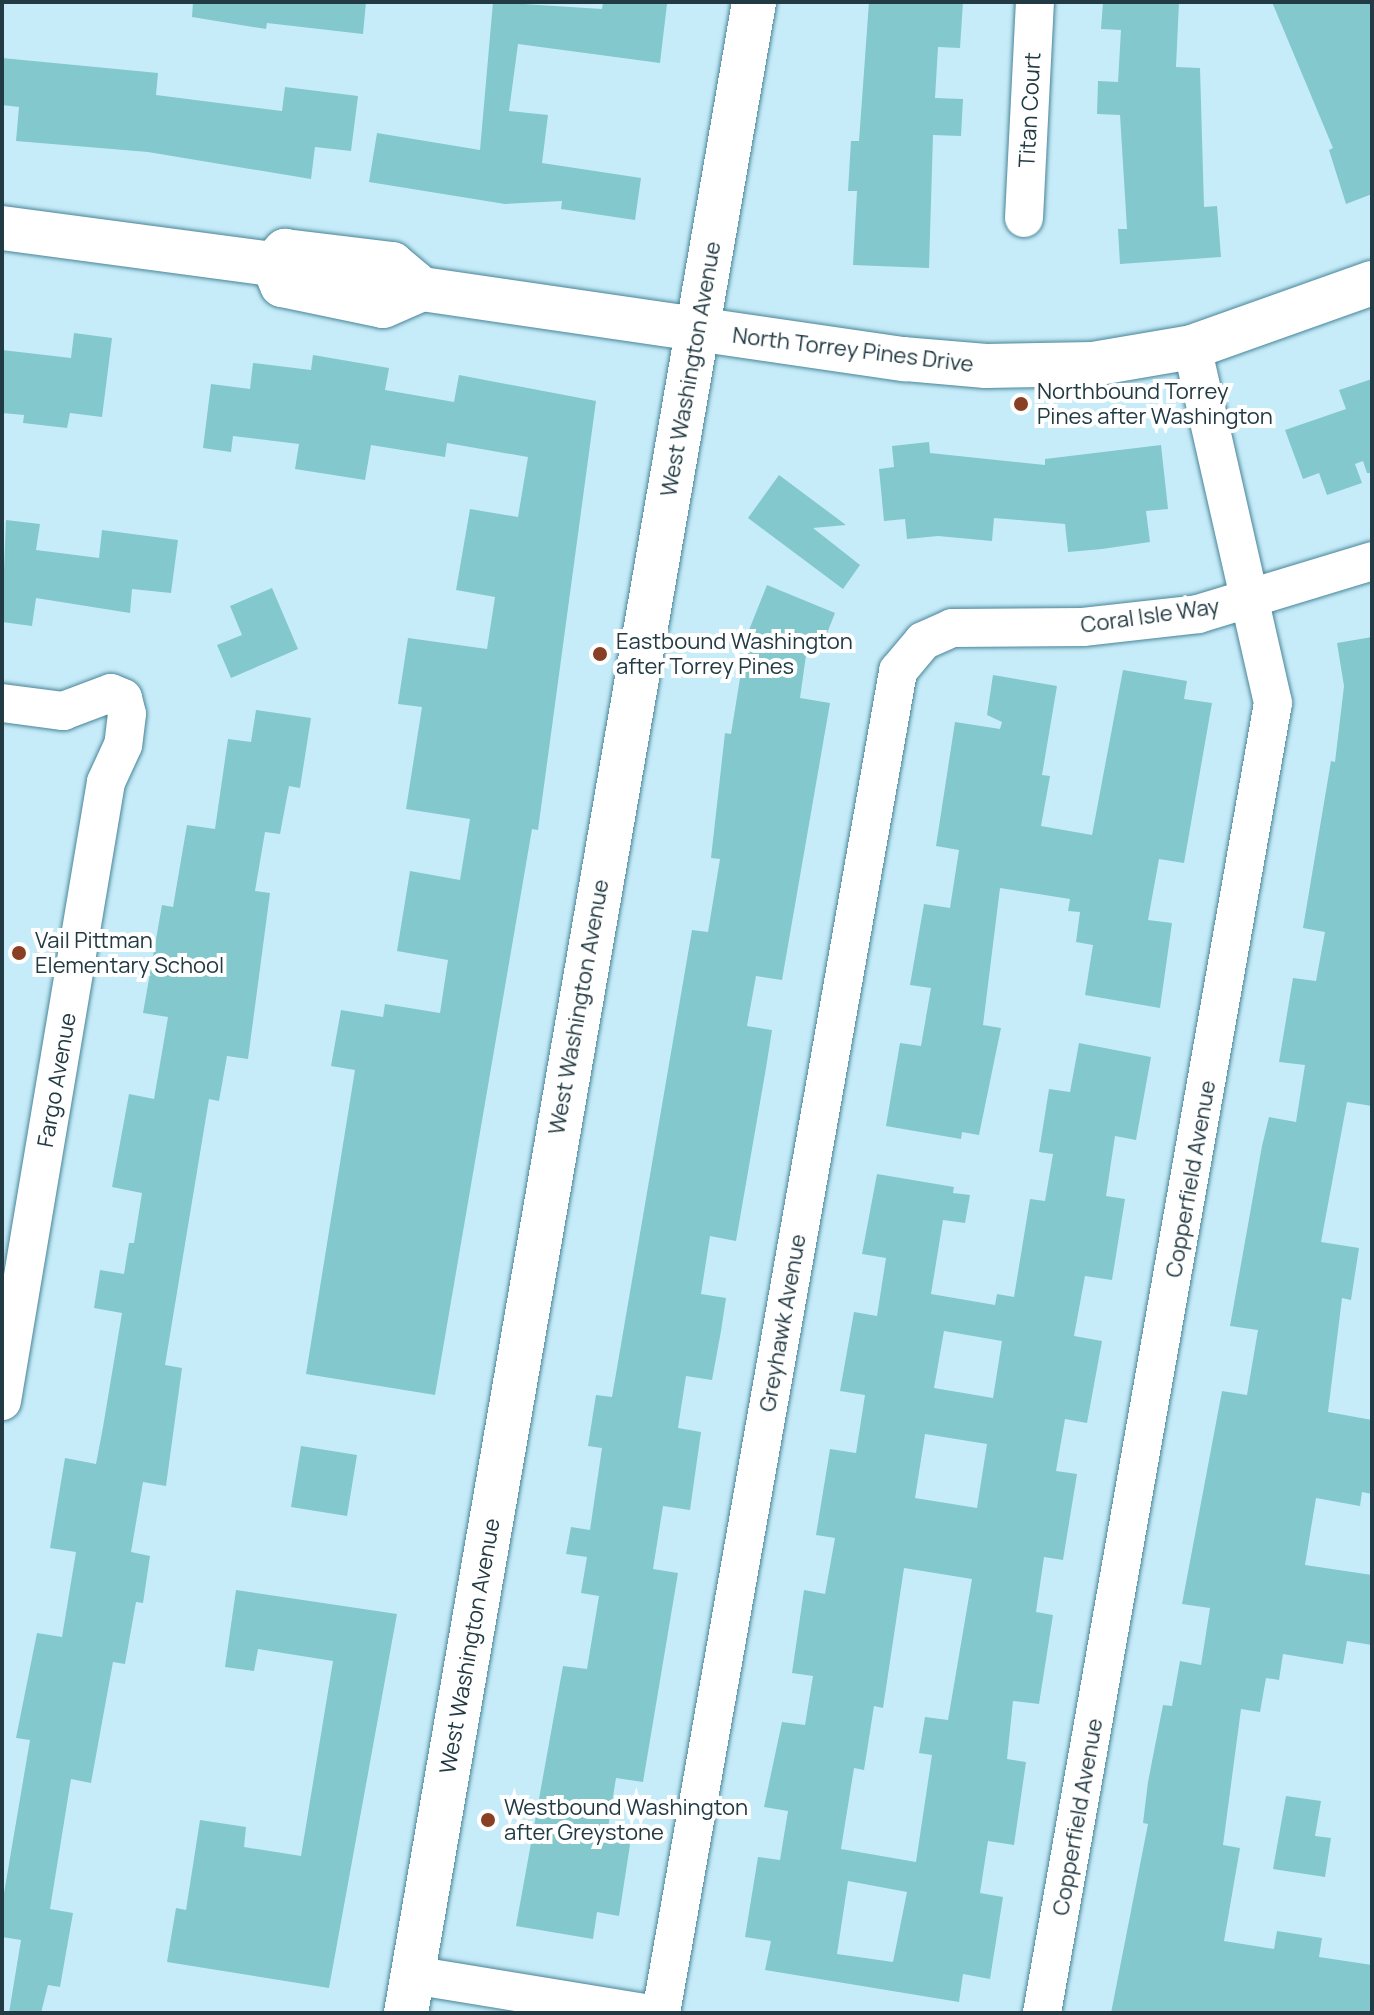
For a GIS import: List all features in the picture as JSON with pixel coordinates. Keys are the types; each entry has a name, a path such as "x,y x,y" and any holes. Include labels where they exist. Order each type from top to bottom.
{"main road":[{"name":"West Washington Avenue","path":"410,1994 754,2"},
{"name":"North Torrey Pines Drive","path":"2,228 273,264 285,251 392,264 422,289 699,331 986,366 1093,364 1192,347 1372,283"}],"street":[{"name":"Titan Court","path":"1024,218 1035,2"},
{"name":"Copperfield Avenue","path":"1042,2013 1273,703 1192,347"},
{"name":"Coral Isle Way","path":"923,641 952,628 1083,627 1198,614 1372,561"},
{"name":"Greyhawk Avenue","path":"661,2013 898,671 923,641"},
{"name":"Fargo Avenue","path":"2,703 63,711 111,693 123,698 127,714 123,745 106,782 2,1401"},
{"path":"410,1994 644,2013"}],"building":[{"path":"193,2 366,2 363,34 267,23 266,29 192,17"},
{"path":"493,2 602,9 603,2 667,4 660,63 518,44 509,111 548,115 542,163 641,178 635,220 561,209 562,201 505,204 369,182 377,133 480,150"},
{"path":"869,2 963,2 960,48 938,47 935,98 963,99 961,136 933,135 929,268 853,265 857,191 848,191 851,141 859,141"},
{"path":"1103,2 1179,2 1176,67 1200,68 1204,207 1217,206 1221,257 1120,264 1118,229 1127,229 1120,115 1097,114 1098,81 1118,82 1121,30 1101,29"},
{"path":"1272,2 1372,2 1372,194 1346,204 1329,150 1333,148"},
{"path":"2,58 158,73 156,95 282,111 285,87 358,96 351,151 315,147 311,179 148,152 16,141 19,107 2,105"},
{"path":"74,333 112,338 102,417 70,413 67,428 23,423 24,415 2,413 2,350 71,358"},
{"path":"313,355 389,368 385,390 454,402 459,375 596,401 538,830 532,829 435,1395 306,1374 355,1070 331,1066 341,1010 383,1017 385,1004 440,1013 448,960 397,951 410,871 460,880 470,819 406,809 422,707 398,704 408,638 487,649 495,597 456,590 470,509 518,517 528,457 447,443 445,457 371,445 365,480 295,469 299,444 233,436 231,452 203,448 211,384 250,389 253,363 311,370"},
{"path":"1372,379 1372,473 1367,473 1363,461 1355,464 1362,483 1327,495 1319,473 1303,479 1285,430 1346,409 1339,390"},
{"path":"929,442 930,453 1045,465 1045,459 1161,445 1168,509 1146,511 1150,542 1102,549 1068,552 1065,524 994,518 992,541 938,536 907,539 905,519 884,521 879,469 894,467 892,446"},
{"path":"779,475 846,525 813,528 860,565 843,589 748,518"},
{"path":"6,520 40,524 36,550 99,558 102,530 178,540 171,593 132,589 130,613 36,598 32,626 2,622"},
{"path":"767,585 835,613 822,646 808,641 800,698 830,703 782,980 756,976 747,1026 772,1030 766,1068 736,1241 710,1236 701,1294 726,1298 721,1331 712,1380 686,1376 678,1428 701,1432 690,1510 663,1506 653,1569 678,1573 643,1782 616,1778 608,1828 632,1832 619,1916 597,1912 593,1939 516,1926 563,1666 587,1669 599,1596 581,1593 587,1557 566,1554 571,1527 590,1530 602,1448 588,1446 596,1395 612,1397 692,930 708,932 720,859 711,858 725,733 731,734 747,635"},
{"path":"272,588 298,649 231,678 217,645 242,635 230,606"},
{"path":"1372,637 1372,1106 1347,1102 1321,1242 1359,1248 1351,1300 1342,1298 1328,1412 1372,1420 1372,1494 1362,1492 1360,1506 1316,1498 1305,1565 1372,1575 1372,1645 1347,1641 1343,1664 1283,1654 1279,1680 1266,1678 1260,1712 1241,1709 1223,1845 1240,1848 1224,1941 1274,1949 1277,1931 1322,1938 1319,1957 1372,1965 1372,2013 1111,2013 1148,1824 1143,1823 1148,1782 1163,1705 1172,1706 1180,1661 1201,1665 1210,1608 1182,1604 1222,1391 1247,1395 1258,1330 1230,1326 1262,1146 1269,1117 1296,1122 1305,1065 1279,1062 1293,978 1316,981 1325,932 1303,928 1331,761 1335,762 1344,686 1337,643"},
{"path":"1123,670 1187,681 1184,699 1212,703 1184,863 1159,859 1148,920 1172,923 1160,1008 1085,995 1093,945 1076,942 1080,912 1068,911 1070,899 1000,888 983,1025 1001,1028 979,1135 962,1132 961,1139 886,1126 900,1043 921,1046 931,988 910,985 924,904 950,908 959,850 936,846 955,722 1000,729 1002,722 987,715 993,675 1057,686 1042,775 1050,776 1041,826 1092,835"},
{"path":"256,710 311,718 300,788 289,786 280,834 265,832 255,891 270,893 248,1059 227,1056 219,1101 209,1099 165,1365 182,1368 166,1486 143,1482 131,1552 150,1556 143,1603 136,1602 125,1664 113,1662 91,1783 71,1779 50,1909 73,1913 60,1987 48,1985 41,2013 9,2013 21,1940 2,1937 2,1905 30,1740 16,1738 37,1633 62,1637 76,1552 50,1548 65,1458 96,1464 103,1427 122,1313 94,1308 100,1270 124,1274 129,1243 134,1243 142,1193 112,1187 129,1094 154,1099 168,1017 143,1013 162,905 173,907 187,825 215,829 228,739 251,742"},
{"path":"1079,1043 1151,1057 1136,1140 1115,1136 1106,1196 1125,1199 1112,1280 1085,1276 1074,1336 1102,1341 1087,1423 1065,1419 1056,1471 1077,1474 1063,1560 1044,1557 1036,1612 1053,1615 1039,1704 1013,1701 1007,1759 1026,1762 1014,1845 988,1841 980,1893 1003,1897 990,1979 963,1974 959,2002 765,1970 771,1941 745,1937 758,1857 780,1860 788,1811 764,1807 782,1722 805,1725 813,1676 792,1673 804,1590 825,1594 835,1538 816,1535 830,1449 856,1453 865,1395 840,1391 854,1312 877,1316 886,1258 862,1254 877,1174 954,1187 953,1193 970,1195 965,1223 943,1220 931,1294 995,1305 997,1294 1014,1297 1030,1199 1045,1201 1053,1154 1039,1152 1049,1089 1070,1092","holes":["944,1331 1002,1341 993,1398 934,1388","925,1434 987,1444 977,1508 915,1498","904,1568 972,1579 948,1720 925,1717 919,1753 932,1755 916,1862 841,1849 854,1768 864,1770 874,1706 883,1708","848,1881 907,1892 893,1962 837,1954"]},
{"path":"301,1446 357,1455 347,1516 291,1507"},
{"path":"236,1590 397,1614 329,1988 167,1962 176,1908 186,1910 200,1820 246,1827 244,1847 301,1856 333,1661 258,1649 254,1671 225,1667"},
{"path":"1286,1796 1321,1801 1315,1836 1331,1838 1325,1877 1273,1869"}],"place":[{"name":"Northbound Torrey Pines after Washington","path":"1021,404"},
{"name":"Eastbound Washington after Torrey Pines","path":"600,654"},
{"name":"Vail Pittman Elementary School","path":"19,953"},
{"name":"Westbound Washington after Greystone","path":"488,1820"}]}
